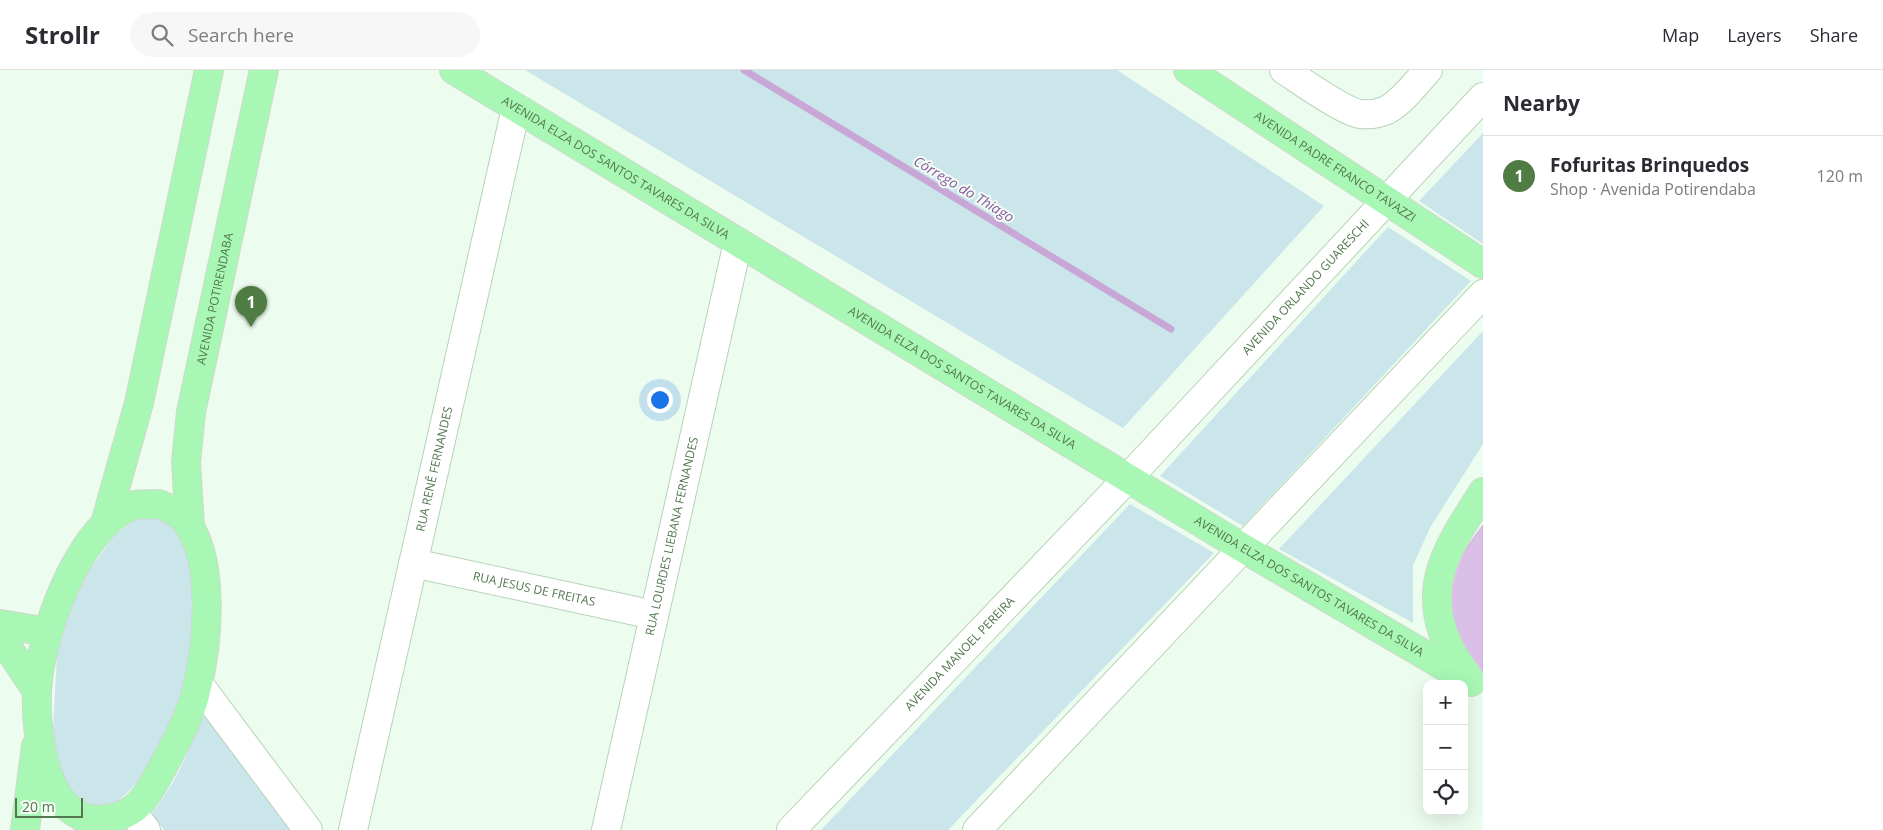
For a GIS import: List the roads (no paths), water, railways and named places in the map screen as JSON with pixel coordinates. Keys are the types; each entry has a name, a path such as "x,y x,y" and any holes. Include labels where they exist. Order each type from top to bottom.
{"main road":[{"path":"105,524 139,403 209,70"},
{"name":"AVENIDA POTIRENDABA","path":"190,528 186,462 191,412 264,70"},
{"name":"AVENIDA ELZA DOS SANTOS TAVARES DA SILVA","path":"454,70 1243,548 1477,686"},
{"name":"AVENIDA PADRE FRANCO TAVAZZI","path":"1188,70 1483,264"},
{"path":"1477,686 1450,650 1440,626 1436,600 1440,569 1452,541 1483,492"},
{"path":"25,830 38,728 38,691 43,651 56,606 81,555 105,524 132,506 159,504 181,516 190,528 203,560 207,604 204,650 198,683 182,731 146,796 139,820 118,817 100,825 83,817 62,803 52,786 44,761 38,728"},
{"path":"0,624 48,632"},
{"path":"0,636 38,691"}],"street":[{"path":"1284,70 1347,109 1360,114 1374,114 1387,109 1398,101 1428,70"},
{"name":"AVENIDA ORLANDO GUARESCHI","path":"1128,478 1483,97"},
{"name":"RUA RENÊ FERNANDES","path":"353,830 516,108"},
{"name":"RUA LOURDES LIEBANA FERNANDES","path":"606,830 738,242"},
{"path":"977,830 1483,294"},
{"name":"AVENIDA MANOEL PEREIRA","path":"791,830 1128,478"},
{"name":"RUA JESUS DE FREITAS","path":"413,563 654,614"},
{"path":"198,683 308,830"}],"waterway":[{"name":"Córrego do Thiago","path":"744,70 1171,329"}],"place":[{"name":"Fofuritas Brinquedos","path":"251,327"}]}
